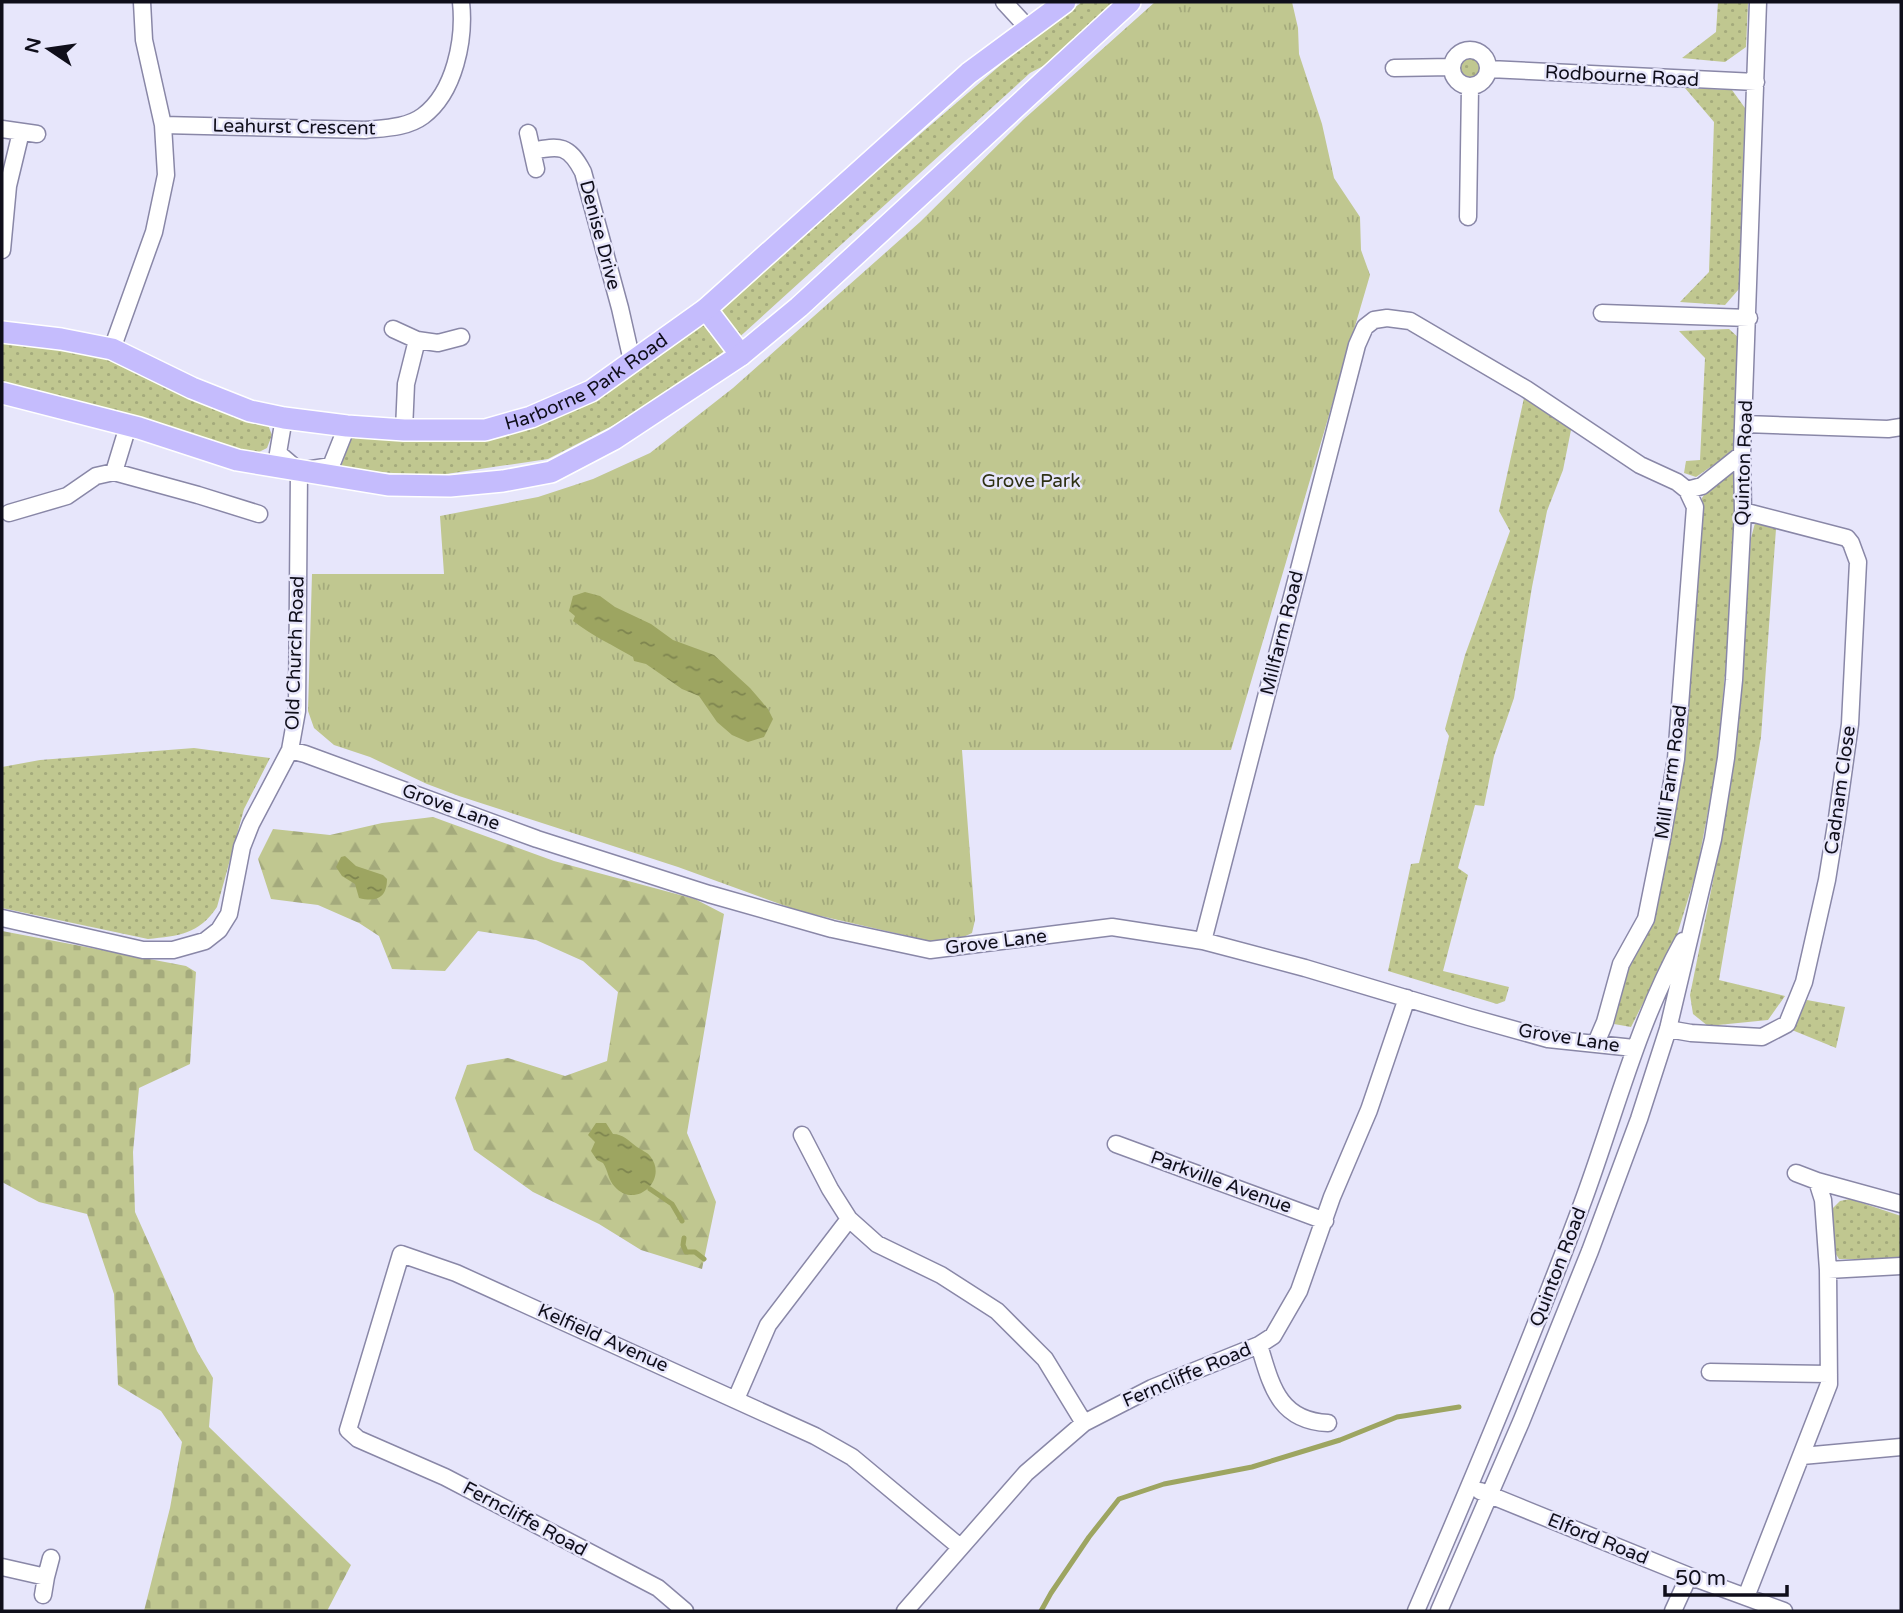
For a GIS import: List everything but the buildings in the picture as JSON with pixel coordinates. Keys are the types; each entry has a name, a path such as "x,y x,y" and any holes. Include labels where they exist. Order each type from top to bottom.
{"main road":[{"name":"Harborne Park Road","path":"2,332 112,349 192,388 250,411 284,418 404,430 485,430 531,417 591,391 706,309 969,73 1065,2"},
{"path":"2,393 69,408 237,460 388,485 450,486 503,481 551,472 614,439 741,355 799,307 1130,2"},
{"path":"706,309 741,355"}],"street":[{"path":"112,349 156,222 166,176 163,125 145,40 142,2"},
{"name":"Leahurst Crescent","path":"163,125 365,130 396,127 422,117 443,95 457,60 461,2"},
{"path":"1004,2 1028,28"},
{"name":"Quinton Road","path":"1439,1611 1590,1251 1652,1081 1669,1023 1713,839 1726,758 1734,680 1743,512 1742,454 1758,2"},
{"path":"1469,50 1483,55 1489,69 1485,80 1470,87 1454,78 1452,67 1455,57 1469,50"},
{"path":"1394,68 1452,67"},
{"name":"Rodbourne Road","path":"1489,69 1756,82"},
{"path":"1468,217 1470,87"},
{"path":"2,129 29,133 8,186 2,250"},
{"path":"528,133 536,169"},
{"name":"Denise Drive","path":"532,151 550,147 564,148 575,157 583,172 632,361"},
{"path":"1602,313 1748,318"},
{"name":"Millfarm Road","path":"1203,941 1356,345 1365,327 1374,320 1387,317 1410,321 1526,389 1640,465 1677,482 1687,491"},
{"path":"393,329 417,340 438,343 461,337"},
{"path":"404,430 406,384 417,340"},
{"path":"284,418 278,453 299,471 331,466 347,426"},
{"path":"1745,425 1888,429 1901,427"},
{"path":"114,472 128,426"},
{"path":"1687,491 1702,486 1742,454"},
{"name":"Old Church Road","path":"2,918 143,950 173,950 205,941 219,930 229,914 243,847 251,824 290,750 297,711 299,471"},
{"path":"9,513 67,496 96,476 114,472 259,514"},
{"name":"Mill Farm Road","path":"1596,1043 1605,1022 1620,964 1646,919 1676,759 1695,507 1687,491"},
{"name":"Cadnam Close","path":"1669,1023 1691,1033 1762,1037 1787,1024 1804,982 1838,818 1850,724 1858,562 1847,538 1743,512"},
{"name":"Grove Lane","path":"290,750 537,839 709,894 832,929 930,950 1112,927 1203,941 1548,1039 1634,1048"},
{"name":"Quinton Road","path":"1416,1611 1549,1293 1628,1073 1634,1048 1664,975 1694,921"},
{"name":"Ferncliffe Road","path":"905,1611 1026,1473 1084,1423 1152,1388 1259,1345 1273,1336 1299,1291 1332,1197 1369,1110 1407,998"},
{"path":"1649,1012 1662,1011 1669,1023"},
{"path":"1628,1073 1652,1081"},
{"path":"802,1135 849,1219 877,1244 941,1275 997,1311 1045,1359 1084,1423"},
{"name":"Parkville Avenue","path":"1116,1144 1325,1221"},
{"path":"1796,1173 1901,1205"},
{"path":"1746,1597 1829,1384 1828,1270 1823,1200 1817,1181"},
{"path":"736,1399 768,1325 849,1219"},
{"name":"Kelfield Avenue","path":"359,1439 348,1430 401,1254 456,1272 816,1436 852,1457 960,1547"},
{"path":"1828,1270 1901,1266"},
{"path":"1259,1345 1277,1397 1308,1430 1328,1423"},
{"path":"1710,1372 1829,1374"},
{"name":"Ferncliffe Road","path":"359,1439 445,1477 658,1588 685,1611"},
{"path":"1802,1456 1901,1447"},
{"name":"Elford Road","path":"1470,1487 1689,1576 1784,1611"},
{"path":"43,1595 51,1558"},
{"path":"2,1567 46,1577"},
{"path":"1673,1611 1689,1576"}],"green space":[{"path":"1082,2 1116,2 1047,64 1030,73 723,352 645,409 548,459 433,476 340,469 352,435 544,419 727,300 1011,56"},
{"name":"Grove Park","path":"1155,2 1292,2 1298,28 1299,54 1322,124 1334,178 1360,217 1361,250 1370,275 1231,750 962,750 975,920 972,933 957,940 934,942 799,911 678,867 459,796 370,757 334,745 314,728 308,711 312,574 444,574 440,516 538,497 593,479 650,453 733,388 920,222 1023,120"},
{"path":"1718,2 1748,2 1746,47 1725,62 1682,58 1716,32"},
{"path":"1465,57 1473,57 1480,64 1480,72 1473,79 1465,79 1458,72 1458,64"},
{"path":"1685,88 1732,90 1745,108 1739,289 1725,305 1680,302 1709,272 1714,122"},
{"path":"1729,329 1740,339 1735,450 1696,477 1684,473 1686,461 1700,460 1705,358 1679,331"},
{"path":"2,339 104,354 266,420 272,435 267,448 255,454 98,407 2,383"},
{"path":"1526,389 1573,420 1563,470 1547,511 1514,698 1494,756 1484,806 1475,805 1458,868 1468,875 1443,971 1509,987 1505,1001 1497,1004 1388,971 1411,864 1419,863 1449,736 1445,729 1465,655 1510,531 1499,511"},
{"path":"1730,473 1736,474 1732,596 1717,763 1697,870 1676,938 1631,1027 1614,1024 1628,960 1644,935 1685,711 1702,498 1708,489"},
{"path":"1755,523 1776,529 1761,737 1719,980 1785,996 1768,1020 1708,1026 1693,1014 1690,995 1716,866 1735,744 1751,538"},
{"path":"194,748 270,758 244,809 217,907 203,923 179,935 148,939 2,908 2,767 40,760"},
{"path":"433,817 554,861 695,899 724,914 687,1133 716,1202 702,1269 641,1250 599,1224 533,1192 474,1150 455,1098 467,1065 508,1058 565,1076 607,1061 618,992 583,961 536,940 478,931 445,971 392,969 379,936 359,923 318,905 271,899 258,859 273,829 330,835 382,823"},
{"path":"2,931 186,966 196,972 190,1064 139,1088 133,1152 135,1212 197,1351 213,1378 209,1427 351,1565 327,1611 144,1611 170,1508 182,1442 161,1411 118,1385 114,1294 87,1214 39,1202 2,1182"},
{"path":"1807,1000 1845,1007 1836,1048 1792,1030"},
{"path":"1850,1199 1901,1216 1901,1259 1839,1259 1834,1251 1832,1209 1840,1201"}],"water":[{"path":"585,592 600,596 615,607 651,624 673,640 714,655 750,688 768,709 773,719 764,737 748,742 732,735 717,722 699,696 682,689 646,664 634,661 633,657 573,621 575,616 569,611 573,596"},
{"path":"345,856 356,866 383,875 387,879 382,895 370,900 359,898 355,884 342,876 336,867 341,857"},
{"path":"596,1123 606,1123 613,1134 623,1137 650,1156 656,1174 648,1189 632,1195 615,1187 603,1163 597,1160 591,1151 595,1142 588,1135"}],"waterway":[{"path":"650,1189 672,1204 682,1221"},
{"path":"684,1238 686,1252 695,1252 704,1259"},
{"path":"1041,1611 1089,1537 1119,1499 1164,1484 1252,1467 1340,1440 1397,1417 1459,1407"}]}
